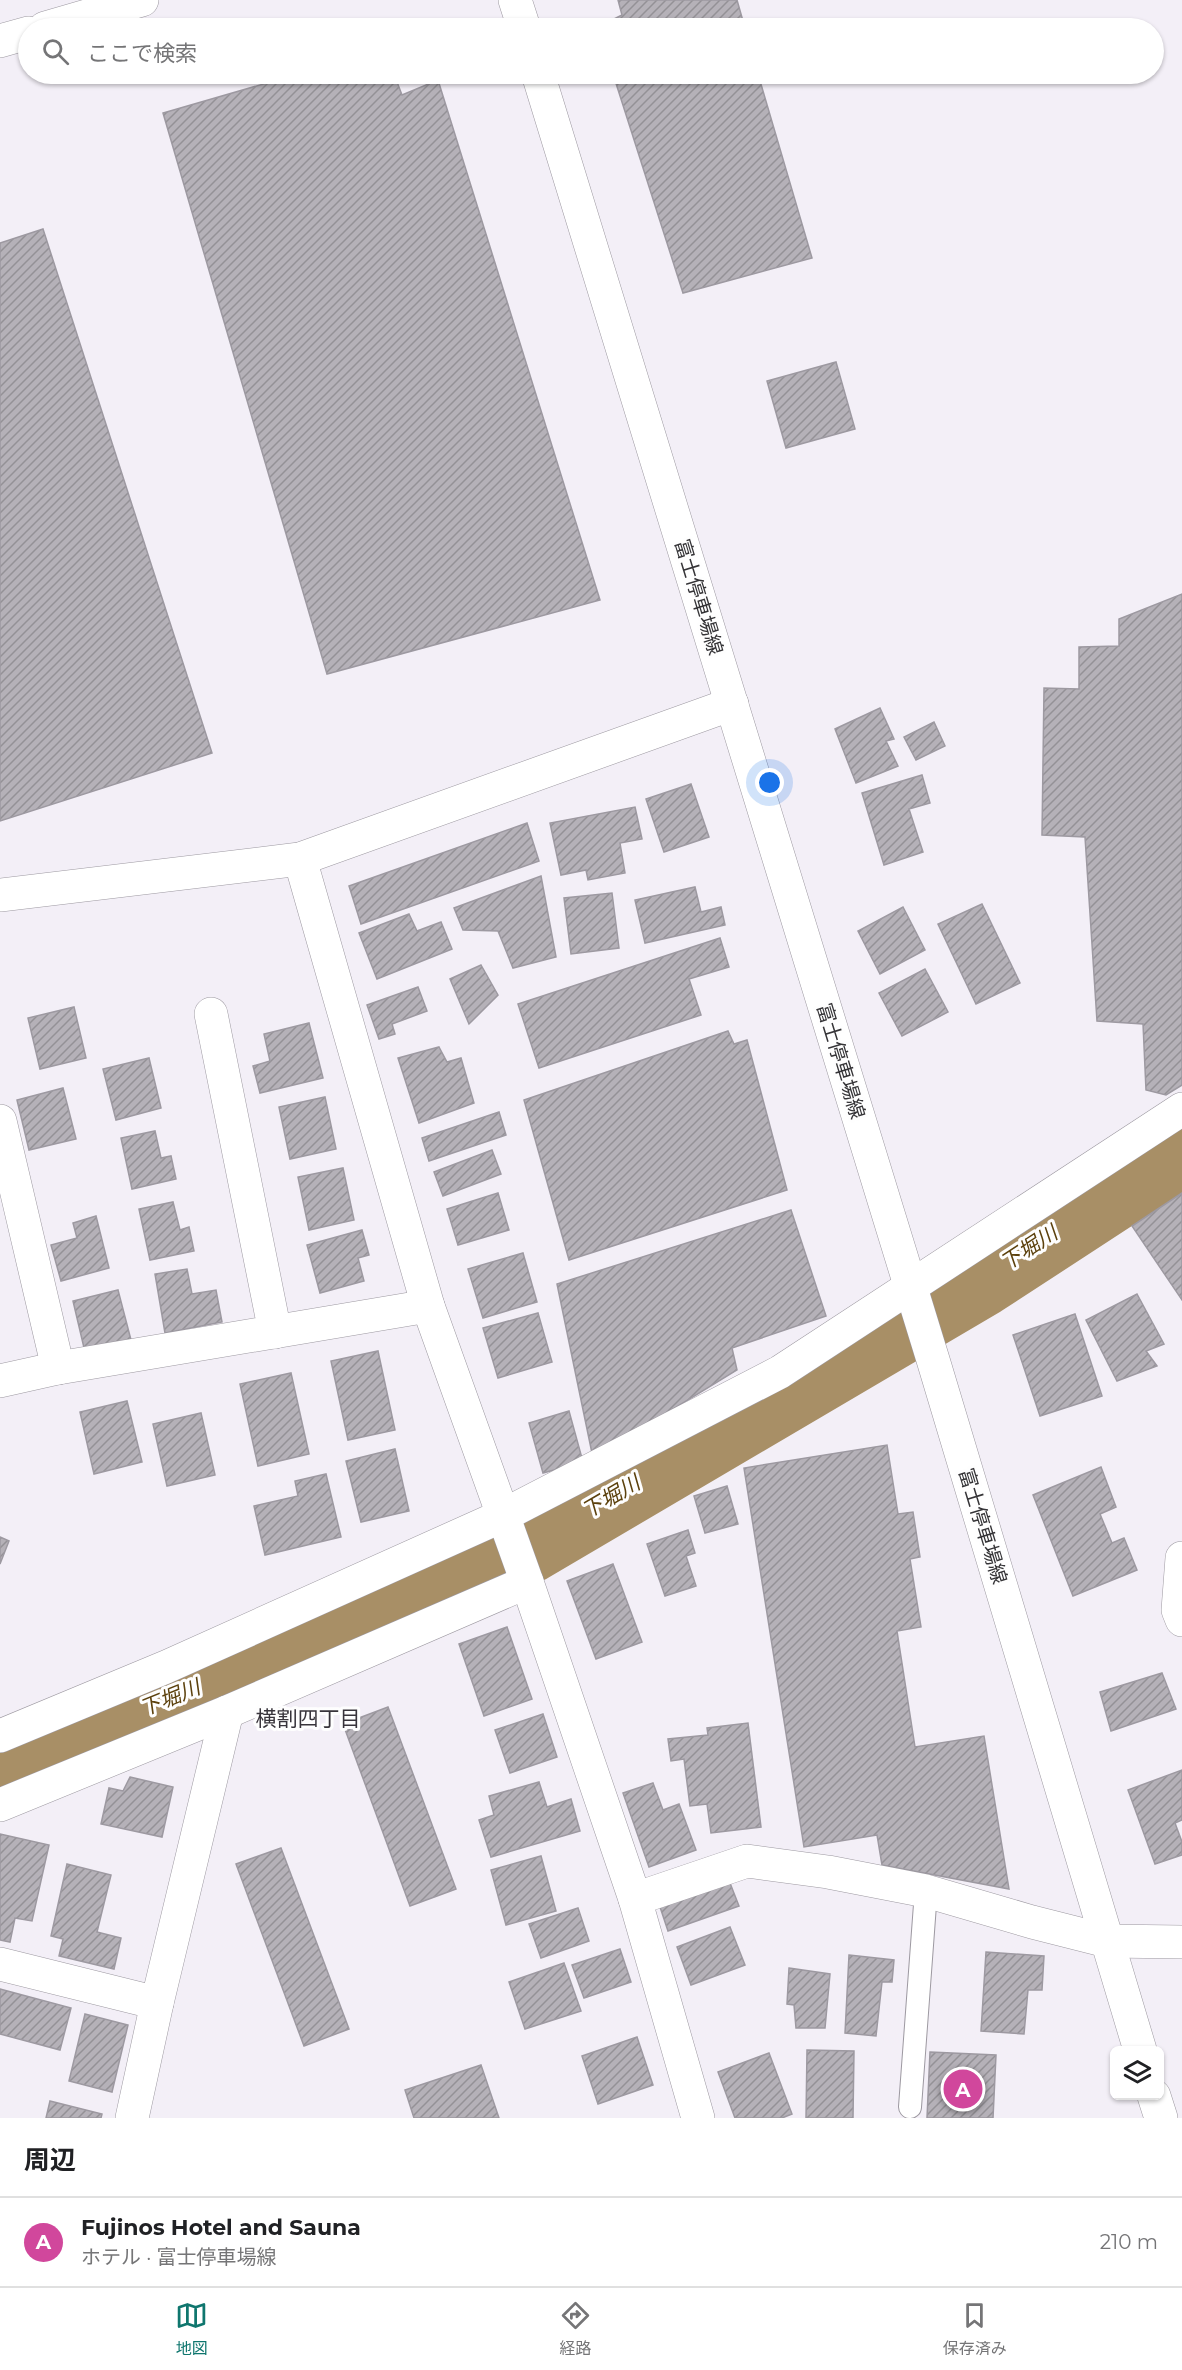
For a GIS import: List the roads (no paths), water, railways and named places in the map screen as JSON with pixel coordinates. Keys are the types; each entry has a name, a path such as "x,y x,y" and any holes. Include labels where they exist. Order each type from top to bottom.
{"street":[{"path":"80,18 142,0"},
{"path":"515,0 521,18"},
{"path":"0,42 18,36"},
{"name":"富士停車場線","path":"541,84 934,1363 1139,2046"},
{"path":"0,895 300,859 732,704"},
{"path":"300,859 428,1306 527,1582 635,1899 698,2118"},
{"path":"211,1014 275,1332"},
{"path":"0,1736 166,1667 502,1516 780,1371 1182,1109"},
{"path":"0,1121 58,1368"},
{"path":"0,1381 58,1368 428,1306"},
{"path":"1182,1558 1178,1610 1182,1620"},
{"path":"0,1805 227,1712 527,1582"},
{"path":"132,2118 157,2003 227,1712"},
{"path":"635,1899 747,1861 828,1872 926,1891 1107,1941 1182,1942"},
{"path":"0,1964 157,2003"},
{"path":"1155,2100 1161,2118"}],"lane":[{"path":"910,2107 926,1891"}],"waterway":[{"name":"下堀川","path":"0,1766 256,1663 529,1545 981,1279 1182,1148"}],"place":[{"name":"Fujinos Hotel and Sauna","path":"963,2089"}],"district":[{"name":"横割四丁目","path":"308,1719"}]}
